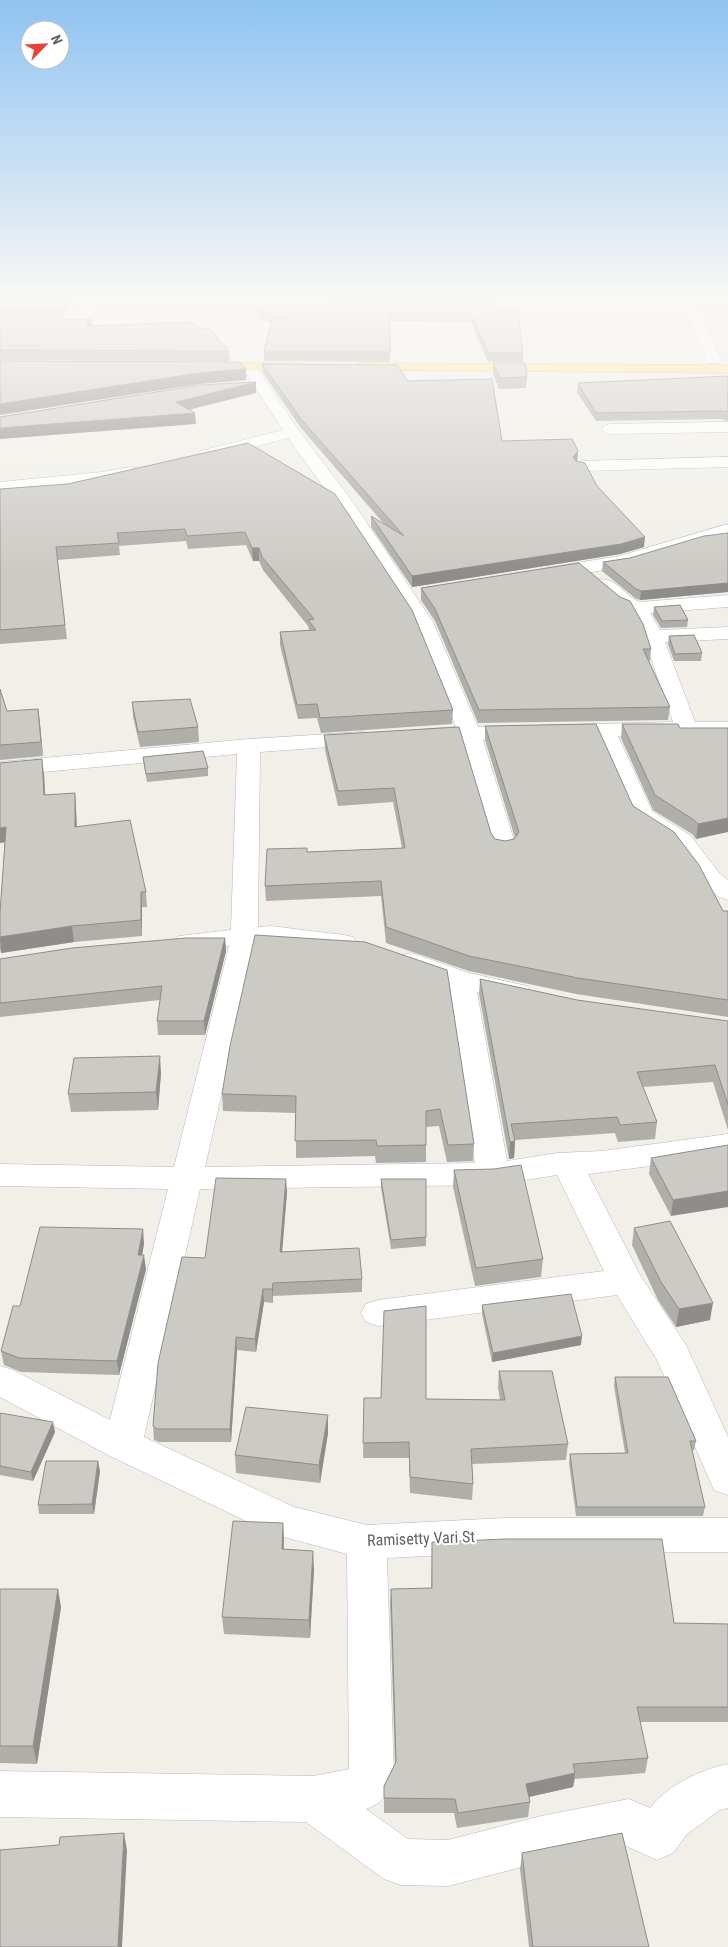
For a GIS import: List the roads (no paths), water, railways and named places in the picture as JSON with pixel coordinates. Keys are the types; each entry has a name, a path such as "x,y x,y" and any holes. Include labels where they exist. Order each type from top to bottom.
{"street":[{"path":"256,391 292,432 349,509 424,622 470,732 504,847"},
{"path":"610,429 728,427"},
{"path":"188,458 292,432"},
{"path":"582,466 728,462"},
{"path":"0,487 102,477 141,470"},
{"path":"532,576 622,561 728,529"},
{"path":"582,567 627,604 638,608 728,601"},
{"path":"406,595 426,592"},
{"path":"638,608 653,636 686,729"},
{"path":"653,636 728,633"},
{"path":"604,728 642,815 682,841 710,878 728,892"},
{"path":"0,769 249,746 470,732 604,728 728,729"},
{"path":"123,1445 244,938 249,746"},
{"path":"160,945 271,934 378,951 462,980 537,996"},
{"path":"462,980 492,1174"},
{"path":"0,1175 186,1178 492,1174 558,1164 568,1165 728,1145"},
{"path":"568,1165 626,1281 673,1355 728,1479"},
{"path":"378,1313 626,1281"},
{"name":"Ramisetty Vari St","path":"0,1380 123,1445 286,1522 367,1542 505,1534 728,1535"},
{"path":"0,1794 313,1799 364,1788 372,1777 367,1542"},
{"path":"313,1799 401,1862 448,1863 541,1839 629,1822 656,1837 671,1818 710,1790 728,1786"}]}
